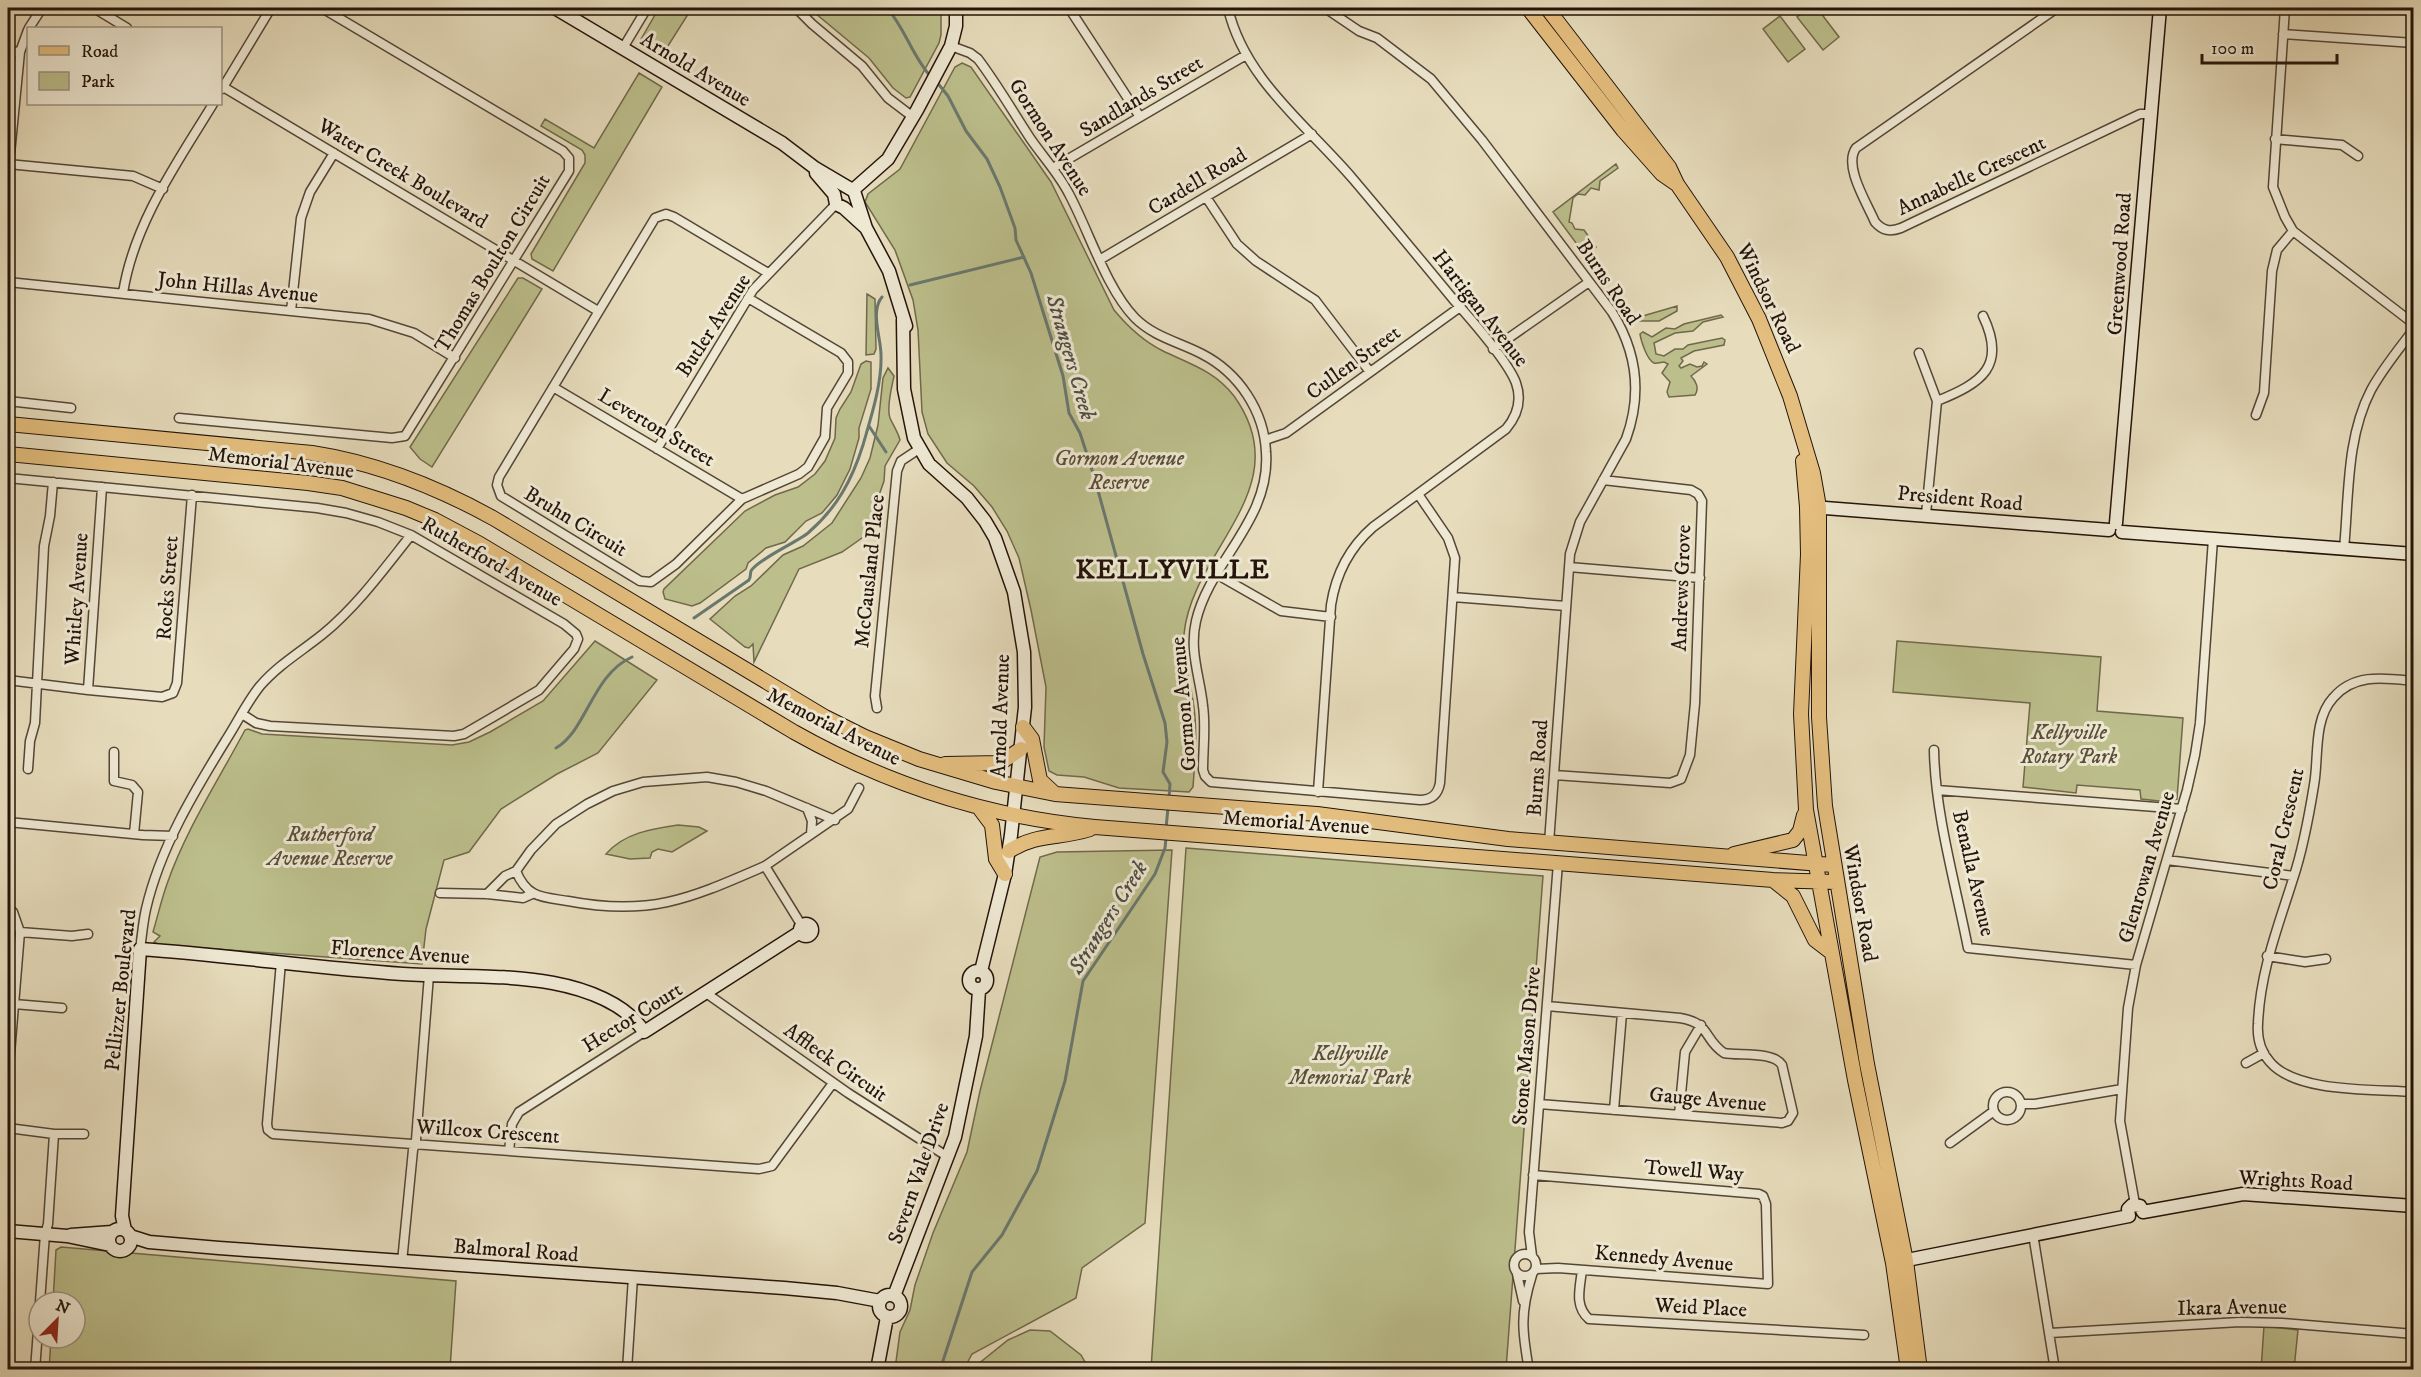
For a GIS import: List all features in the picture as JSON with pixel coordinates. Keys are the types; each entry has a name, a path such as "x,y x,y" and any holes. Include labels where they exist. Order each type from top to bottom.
{"main road":[{"name":"Windsor Road","path":"1528,8 1623,130 1662,174 1677,184"},
{"name":"Windsor Road","path":"1547,8 1669,167 1677,184 1717,241 1750,299 1786,385 1813,473 1820,741 1825,806 1899,1262 1920,1370"},
{"name":"Memorial Avenue","path":"8,424 312,453 355,461 410,478 456,498 493,518 825,717 885,746 934,765 1017,787 1055,794 1365,819 1475,836 1833,865"},
{"name":"Memorial Avenue","path":"8,454 308,483 359,492 406,508 435,520 480,544 828,751 884,777 980,809 1095,827 1773,880 1836,882"},
{"name":"Windsor Road","path":"1814,507 1808,554 1801,714 1806,810 1855,1080 1899,1262 1908,1370"},
{"path":"1023,727 1032,739 1040,780 1055,794"},
{"path":"934,765 1000,763 1021,749"},
{"path":"980,809 992,825 996,859 1005,874"},
{"path":"1726,856 1792,840 1800,831 1806,810"},
{"path":"1009,851 1031,839 1073,835 1095,827"},
{"path":"1773,880 1793,896 1815,940 1832,953"}],"street":[{"path":"30,27 42,8"},
{"path":"94,8 125,27"},
{"path":"222,87 271,8"},
{"name":"Thomas Boulton Circuit","path":"179,418 397,439 410,432 569,171 570,163 566,154 322,8"},
{"name":"Arnold Avenue","path":"555,8 782,143 851,191 866,228 889,271 908,331 912,363 911,382 906,400 910,429 919,449 936,471 980,513 1003,556 1017,605 1024,652 1025,690 1014,816"},
{"path":"623,48 647,8"},
{"path":"796,8 862,66 888,98 915,114"},
{"path":"851,191 852,205 838,202 837,189 851,191 885,163 915,114 950,48 956,26 957,8"},
{"path":"1069,8 1140,117"},
{"name":"Hartigan Avenue","path":"1228,8 1246,55 1268,86 1353,179 1460,307 1516,383 1519,404 1515,418 1501,434 1373,527 1356,544 1343,564 1335,584 1331,617 1318,792"},
{"name":"Burns Road","path":"1325,8 1359,32 1377,38 1431,79 1482,140 1589,282 1623,331 1631,351 1635,376 1635,402 1630,427 1575,532 1569,567 1549,843"},
{"name":"Annabelle Crescent","path":"2057,8 1856,148 1852,154 1851,166 1875,222 1880,228 1888,231 1901,228 2140,114 2151,114"},
{"name":"Greenwood Road","path":"2116,528 2160,8"},
{"path":"2285,8 2273,187 2285,217 2294,231 2414,324"},
{"path":"27,34 20,52 8,164 133,176 162,189"},
{"path":"2283,34 2414,43"},
{"name":"Gormon Avenue","path":"950,48 970,52 978,58 1053,168 1070,195 1121,301 1144,325 1162,337 1212,360 1239,384 1258,415 1265,440 1265,478 1258,502 1199,610 1193,641 1203,705 1203,766 1205,776 1211,782 1420,800 1430,799 1436,793 1440,783 1455,566 1451,543 1418,494"},
{"path":"8,51 20,52"},
{"name":"Sandlands Street","path":"1053,168 1246,55"},
{"name":"Water Creek Boulevard","path":"222,87 598,311"},
{"path":"123,293 137,239 162,189 212,105"},
{"name":"Cardell Road","path":"1101,259 1312,134"},
{"path":"2275,140 2343,145 2358,156"},
{"path":"291,312 301,218 310,192 334,153"},
{"name":"Arnold Avenue","path":"815,168 838,202 866,228"},
{"path":"1206,197 1237,244 1256,261 1315,300 1370,372"},
{"name":"Butler Avenue","path":"657,448 748,298 768,273 838,202"},
{"name":"Bruhn Circuit","path":"748,298 842,354 849,366 846,376 827,408 825,437 808,466 799,474 742,499 658,579 651,582 640,581 506,501 499,493 497,485 499,477 651,224 662,215 674,217 768,273"},
{"path":"2256,415 2264,393 2272,271 2277,250 2294,231"},
{"name":"John Hillas Avenue","path":"8,282 369,320 390,324 414,333 455,358"},
{"path":"1493,349 1589,282"},
{"name":"Cullen Street","path":"1265,440 1286,433 1460,307"},
{"path":"1937,401 1967,389 1984,373 1994,352 1991,332 1983,316"},
{"path":"2344,549 2356,433 2370,392 2414,329"},
{"path":"1919,353 1937,401 1926,514"},
{"name":"Leverton Street","path":"553,387 742,499"},
{"path":"8,401 71,408"},
{"name":"McCausland Place","path":"877,708 875,696 897,471 904,458 919,449"},
{"name":"Rutherford Avenue","path":"8,478 192,495 346,513 378,522 411,535 539,609 576,633 578,639 574,649 539,690 475,729 454,736 270,726 256,723 242,714"},
{"name":"Andrews Grove","path":"1554,775 1666,783 1681,779 1690,755 1695,703 1702,505 1698,494 1691,490 1603,480"},
{"path":"28,770 30,741 35,723 44,546 53,482"},
{"name":"Whitley Avenue","path":"102,487 88,690 162,697 173,693 176,684"},
{"name":"Rocks Street","path":"176,684 183,624 192,495"},
{"name":"President Road","path":"1814,507 2116,528 2213,539 2414,555"},
{"name":"Pellizzer Boulevard","path":"122,1235 140,949 146,909 156,876 173,836 211,763 260,686 294,654 323,634 340,618 382,572 411,535"},
{"name":"Glenrowan Avenue","path":"2135,1211 2121,1128 2128,1008 2136,965 2168,860 2193,763 2200,723 2213,539"},
{"path":"1569,567 1700,578"},
{"path":"1218,575 1281,611 1331,617"},
{"path":"1453,597 1566,606"},
{"name":"Coral Crescent","path":"2264,1053 2259,1038 2258,1024 2267,956 2294,876 2314,786 2322,718 2331,700 2344,688 2361,680 2377,678 2414,681"},
{"path":"8,680 88,690"},
{"name":"Benalla Avenue","path":"1934,750 1937,789 1968,948 2136,965"},
{"path":"114,752 114,781 132,784 138,792 134,834"},
{"path":"487,894 505,876 516,871 543,837 572,814 613,791 643,782 707,777 766,791 835,820"},
{"path":"516,871 522,885 532,894 594,906 648,906 688,898 765,866 835,820 848,809 859,788"},
{"path":"1937,789 2182,809"},
{"path":"807,808 812,820 811,834"},
{"path":"1005,874 1014,816"},
{"path":"8,822 173,836"},
{"path":"2168,860 2294,876"},
{"name":"Stone Mason Drive","path":"1523,1301 1534,1265 1529,1232 1558,863"},
{"path":"765,866 801,929"},
{"name":"Severn Vale Drive","path":"894,1296 948,1157 963,1101 975,1046 979,990 984,988 988,980 981,971 1005,874"},
{"path":"440,893 487,894 523,898 532,894"},
{"path":"8,909 13,912 20,932 8,1078"},
{"name":"Hector Court","path":"509,1151 512,1124 519,1112 706,993 801,929"},
{"path":"20,932 72,936 88,934"},
{"name":"Florence Avenue","path":"140,949 429,975 555,983 610,1003 630,1016 644,1032"},
{"path":"2267,956 2305,962 2326,959"},
{"name":"Willcox Crescent","path":"281,962 267,1124 268,1130 273,1134 759,1169 772,1166 834,1083"},
{"path":"402,1262 415,1144 429,975"},
{"name":"Affleck Circuit","path":"706,993 834,1083 948,1157"},
{"path":"14,1004 62,1008"},
{"path":"1547,1006 1680,1018 1701,1025 1686,1047 1683,1057 1679,1114"},
{"path":"1614,1110 1622,1013"},
{"name":"Gauge Avenue","path":"1539,1104 1782,1123 1788,1121 1793,1113 1782,1065 1778,1060 1770,1057 1724,1053 1701,1025"},
{"path":"2246,1063 2264,1053 2280,1072 2298,1082 2414,1092"},
{"path":"2021,1104 2035,1104 2122,1089"},
{"path":"1950,1143 1994,1111 1995,1098 2006,1091 2018,1096 2021,1104 2020,1113 2013,1119 2004,1120 1994,1111"},
{"path":"8,1128 54,1134 84,1134"},
{"path":"41,1290 54,1134"},
{"name":"Towell Way","path":"1533,1175 1759,1194 1763,1196 1766,1204 1768,1284"},
{"name":"Wrights Road","path":"1899,1262 2135,1211 2243,1194 2414,1206"},
{"name":"Balmoral Road","path":"8,1231 67,1236 122,1235 149,1242 837,1293 880,1301"},
{"name":"Stone Mason Drive","path":"1529,1232 1521,1255 1514,1263 1523,1301 1523,1334 1529,1370"},
{"path":"2033,1234 2055,1370"},
{"path":"110,1245 109,1238 122,1235"},
{"name":"Balmoral Road","path":"67,1236 110,1245 120,1250 122,1235"},
{"path":"1517,1274 1525,1277 1534,1265 1521,1255"},
{"name":"Kennedy Avenue","path":"1534,1265 1768,1284"},
{"name":"Weid Place","path":"1582,1270 1579,1306 1589,1319 1864,1335"},
{"path":"627,1370 633,1277"},
{"path":"885,1296 894,1296 901,1302 900,1312 893,1317 886,1317 880,1312 880,1301 885,1296"},
{"path":"877,1370 886,1317"},
{"name":"Ikara Avenue","path":"2050,1333 2240,1322 2282,1323 2414,1334"},
{"path":"35,1370 37,1350"}],"green space":[{"path":"659,8 692,8 661,57 643,46 640,41"},
{"path":"809,8 941,8 941,35 910,97 906,98 893,88 869,58"},
{"path":"1810,8 1817,8 1839,37 1823,50 1797,17"},
{"path":"1780,16 1805,49 1788,62 1763,29"},
{"name":"Gormon Avenue Reserve","path":"962,63 971,67 1051,182 1114,310 1130,328 1149,343 1219,380 1234,396 1251,429 1255,460 1249,489 1237,518 1204,574 1191,603 1184,634 1185,660 1195,712 1196,744 1193,787 1189,792 1119,788 1084,777 1057,775 1049,771 1044,747 1046,687 1019,558 1007,531 992,507 974,486 947,463 928,434 922,412 918,330 913,300 895,250 865,202 868,194 900,169 955,67"},
{"path":"639,73 662,87 553,271 532,259 531,254 585,163 585,155 582,150 541,126 545,119 594,148"},
{"path":"1616,164 1618,168 1600,181 1599,190 1591,188 1585,195 1578,194 1573,198 1569,222 1575,229 1584,230 1596,247 1585,255 1553,212"},
{"path":"518,278 523,278 542,289 432,467 420,459 410,447"},
{"path":"867,294 875,299 876,349 874,354 866,355"},
{"path":"1677,306 1677,311 1659,321 1638,321 1636,318"},
{"path":"1721,315 1723,317 1703,322 1693,331 1675,333 1654,343 1656,354 1664,356 1688,345 1722,338 1725,340 1724,345 1694,351 1681,358 1683,361 1679,366 1681,368 1690,364 1697,367 1702,366 1704,362 1707,364 1691,376 1697,387 1695,395 1669,397 1667,392 1670,382 1662,373 1668,364 1651,361 1640,334 1643,332 1652,337 1666,328 1675,329 1684,324"},
{"path":"866,361 871,362 871,389 859,428 859,438 850,469 837,495 822,513 806,521 785,542 766,548 748,563 746,569 700,603 692,606 665,599 664,589 745,511 775,495 798,487 815,474 825,461 835,438 836,418 840,409 851,392 861,364"},
{"path":"888,368 894,376 889,414 900,440 885,466 884,481 877,501 879,526 842,552 799,569 754,662 753,644 749,648 745,647 710,619 735,596 751,586 783,555 803,546 832,523 861,478 870,458 878,425 883,378"},
{"name":"Rutherford Avenue Reserve","path":"595,641 657,680 598,753 557,774 501,809 469,852 444,860 426,929 422,964 160,945 154,942 160,936 153,932 165,890 183,844 245,730 262,734 452,745 469,742 543,701"},
{"name":"Kellyville Rotary Park","path":"1897,641 2101,657 2097,711 2183,718 2177,799 2169,802 2141,799 2140,790 2077,785 2076,793 2023,787 2030,703 1893,692"},
{"path":"678,825 699,827 707,831 672,852 658,849 652,852 650,858 630,859 606,854 621,841 630,837 648,830"},
{"name":"Kellyville Memorial Park","path":"1186,848 1543,876 1506,1369 1151,1369"},
{"path":"1172,850 1145,1223 1082,1268 1076,1298 972,1354 964,1369 895,1369 900,1332 910,1310 915,1285 933,1233 967,1152 980,1091 1040,857 1057,852"},
{"path":"61,1247 456,1281 450,1369 49,1370 50,1350 87,1350 87,1290 54,1290 56,1250"},
{"path":"2264,1326 2298,1330 2294,1369 2261,1370"},
{"path":"1030,1330 1050,1331 1081,1355 1089,1369 972,1369 1008,1340"}],"waterway":[{"name":"Strangers Creek","path":"887,8 931,77"},
{"name":"Strangers Creek","path":"936,81 948,96 966,131 987,159 1015,228 1016,240 1031,273 1063,376 1069,413 1080,433 1094,476 1143,654 1165,723 1167,742 1163,772 1170,784 1169,798"},
{"path":"910,285 1024,257"},
{"path":"694,618 749,580 751,571 761,562 808,533 827,514 842,493 859,458 878,389 881,355 876,317 882,297"},
{"path":"869,426 886,452"},
{"path":"556,748 567,740 575,729 608,676 632,657"},
{"name":"Strangers Creek","path":"1166,828 1168,808"},
{"name":"Strangers Creek","path":"940,1370 972,1272 1002,1235 1037,1171 1065,1081 1083,981 1155,874 1165,848 1166,838"}],"district":[{"name":"KELLYVILLE","path":"1173,569"}]}
